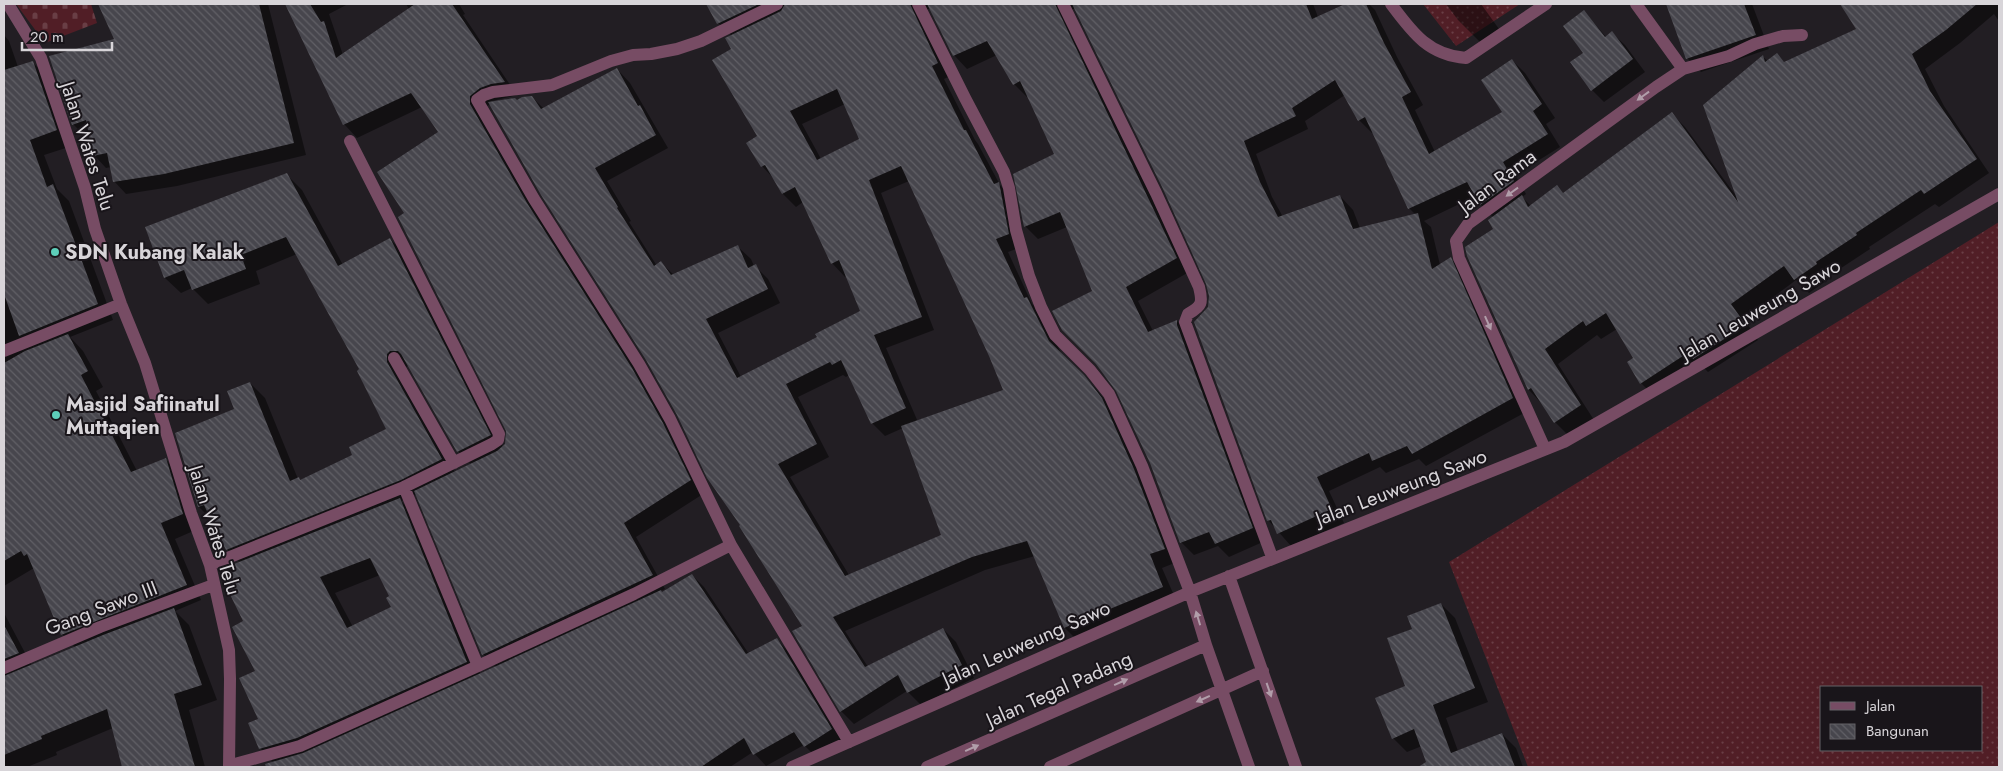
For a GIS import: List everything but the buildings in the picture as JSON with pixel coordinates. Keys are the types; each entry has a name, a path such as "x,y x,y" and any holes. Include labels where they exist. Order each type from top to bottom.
{"street":[{"name":"Jalan Wates Telu","path":"8,4 41,58 86,188 95,230 121,304 146,363 191,513 210,565 229,650 230,766"},
{"path":"777,4 701,41 651,54 633,55 611,61 552,85 493,92 477,100 534,199 639,364 670,419 731,544 849,742"},
{"path":"918,4 1004,172 1009,188 1016,230 1041,307 1055,335 1090,370 1109,394 1142,466 1190,592 1206,645 1249,767"},
{"path":"1063,4 1156,193 1199,287 1201,302 1199,308 1188,314 1185,322 1272,557"},
{"path":"1390,4 1409,28 1426,44 1449,57 1466,58 1546,4"},
{"path":"1636,4 1683,69 1728,56 1755,44 1784,36 1802,35"},
{"name":"Jalan Rama","path":"1545,450 1459,258 1456,242 1468,224 1683,69"},
{"path":"210,565 404,487 498,440 499,434 350,141"},
{"name":"Jalan Leuweung Sawo","path":"792,767 1272,557 1564,442 1999,194"},
{"path":"4,351 121,304"},
{"path":"394,358 454,463"},
{"path":"404,487 478,666"},
{"path":"230,766 300,746 634,594 731,544"},
{"path":"1229,576 1296,767"},
{"name":"Gang Sawo III","path":"4,668 100,627 213,585"},
{"name":"Jalan Tegal Padang","path":"928,767 1206,645"},
{"path":"1050,767 1263,671"}],"green space":[{"path":"16,4 91,4 97,23 45,43"},
{"path":"1423,4 1520,4 1456,46"},
{"path":"1999,222 1999,767 1528,767 1449,562"}],"place":[{"name":"SDN Kubang Kalak","path":"55,252"},
{"name":"Masjid Safiinatul Muttaqien","path":"56,415"}]}
